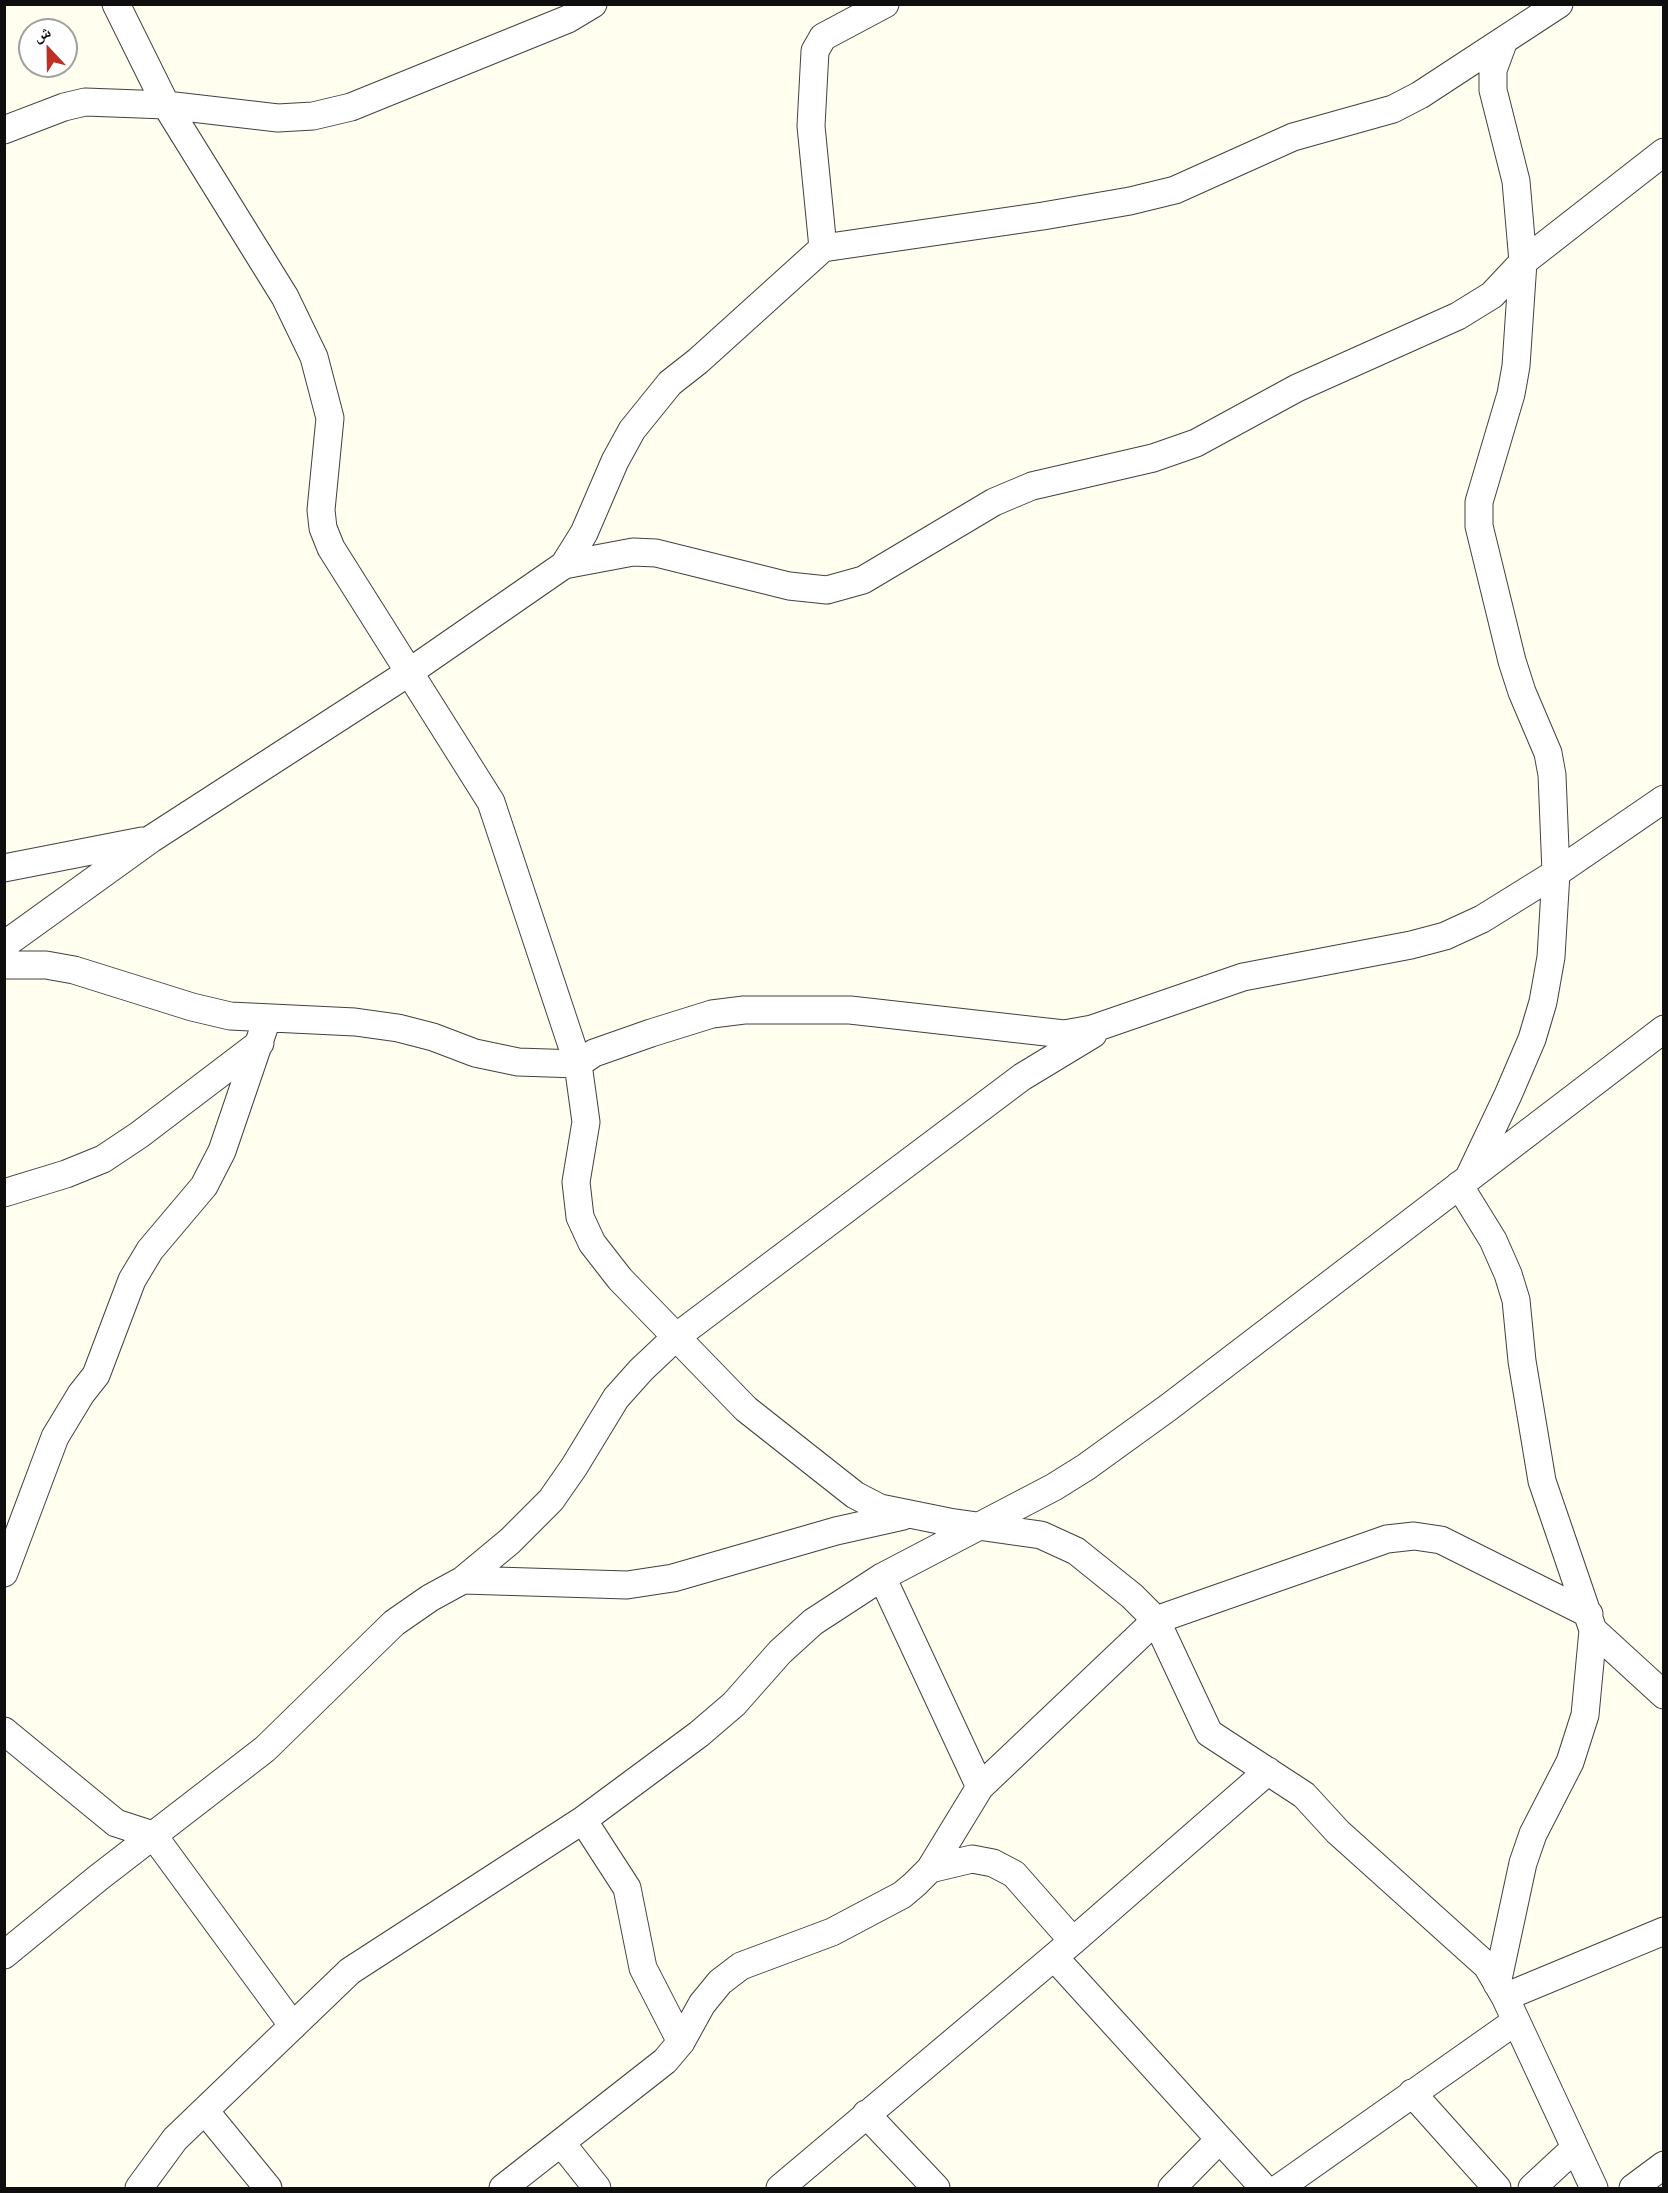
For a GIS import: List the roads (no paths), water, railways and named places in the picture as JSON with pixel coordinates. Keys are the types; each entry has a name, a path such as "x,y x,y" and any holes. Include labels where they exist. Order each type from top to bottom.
{"street":[{"path":"116,4 166,105 285,297 314,357 330,418 321,510 323,528 331,548 491,802 578,1064 586,1122 576,1182 580,1217 592,1243 620,1279 746,1409 855,1495 880,1508 911,1515 1041,1535 1076,1551 1132,1596 1156,1620 1209,1733 1304,1795 1338,1832 1487,1966 1506,2001 1594,2188"},
{"path":"4,130 64,107 85,102 166,105 278,118 313,116 351,107 568,19 593,4"},
{"path":"823,248 811,126 815,51 823,37 885,4"},
{"path":"4,945 151,839 408,673 564,565 584,533 632,430 670,383 698,361 823,248 1043,216 1130,201 1175,190 1293,137 1393,109 1503,44 1559,4"},
{"path":"1464,1182 1508,1095 1532,1039 1543,1002 1551,957 1556,873 1552,775 1548,753 1522,693 1512,661 1479,526 1479,502 1511,394 1516,366 1523,262 1516,181 1493,90 1493,70 1503,44"},
{"path":"564,565 633,552 656,553 789,586 827,590 863,579 994,502 1032,486 1153,458 1196,443 1296,388 1458,316 1492,295 1523,262 1664,152"},
{"path":"4,965 46,965 74,970 263,1031 376,1025 433,1037 475,1053 507,1059 578,1064 594,1053 651,1033 712,1014 744,1010 850,1010 1064,1034 1109,1024 1243,977 1411,945 1445,936 1482,919 1556,873 1664,799"},
{"path":"4,868 151,839"},
{"path":"4,1955 153,1835 265,1749 394,1623 430,1598 463,1580 510,1542 551,1500 616,1398 676,1337 1022,1077 1109,1024"},
{"path":"139,2188 175,2139 350,1971 583,1820 699,1734 734,1704 780,1652 813,1622 882,1578 1086,1467 1664,1029"},
{"path":"4,1193 66,1174 103,1159 139,1135 263,1031"},
{"path":"4,1573 55,1437 81,1394 96,1375 132,1280 150,1250 204,1186 222,1152 263,1031"},
{"path":"1464,1182 1508,1274 1516,1300 1522,1361 1542,1481 1591,1622 1586,1715 1570,1762 1533,1834 1523,1863 1506,2001"},
{"path":"463,1580 627,1585 673,1578 836,1531 911,1515"},
{"path":"503,2188 665,2061 681,2042 714,1989 741,1966 832,1932 902,1894 930,1869 980,1787 1156,1620 1387,1539 1414,1536 1441,1540 1591,1622 1664,1695"},
{"path":"882,1578 980,1787"},
{"path":"4,1731 116,1823 153,1835 293,2026"},
{"path":"780,2188 1064,1949 1268,1771"},
{"path":"583,1820 627,1888 643,1968 681,2042"},
{"path":"930,1869 972,1859 993,1863 1014,1874 1064,1949 1219,2140 1264,2188"},
{"path":"1279,2188 1412,2093 1506,2001 1664,1931"},
{"path":"1412,2093 1497,2188"},
{"path":"205,2111 268,2188"},
{"path":"866,2114 936,2188"},
{"path":"1172,2188 1219,2140"},
{"path":"562,2144 597,2188"},
{"path":"1532,2188 1574,2149"},
{"path":"1633,2188 1664,2165"}]}
